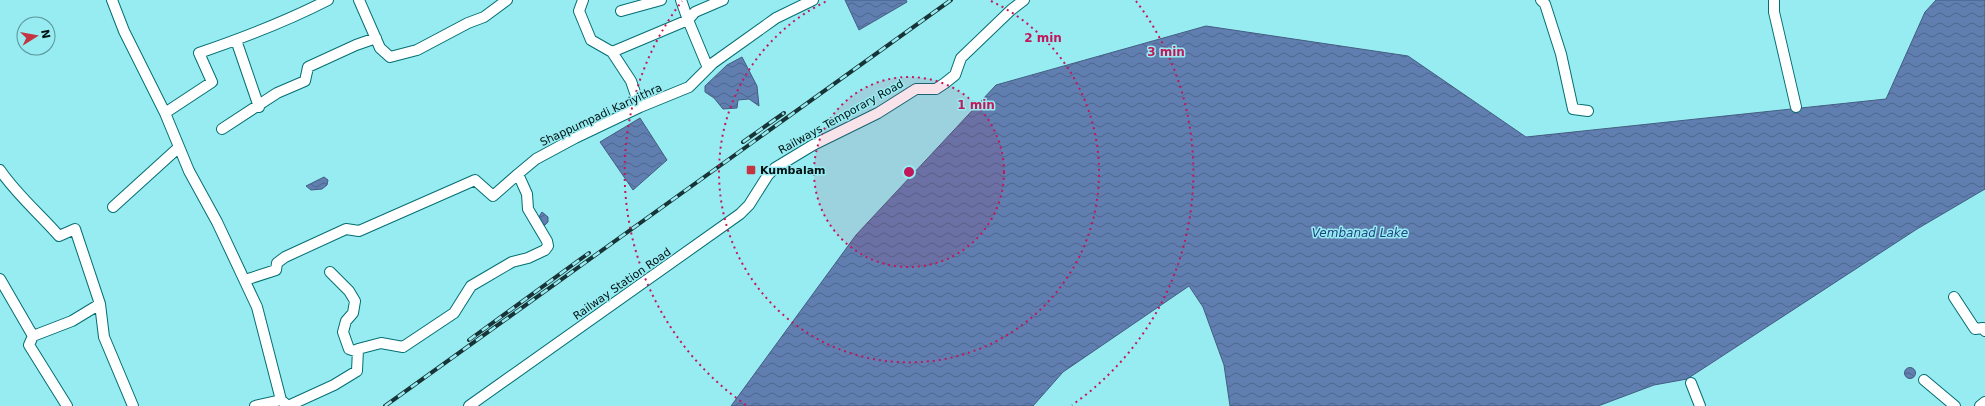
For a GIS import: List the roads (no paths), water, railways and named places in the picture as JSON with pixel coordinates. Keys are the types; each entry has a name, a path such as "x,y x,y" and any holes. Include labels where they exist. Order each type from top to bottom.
{"street":[{"path":"112,0 124,31 165,113 178,148 245,280 257,307 286,404"},
{"path":"165,113 212,82 200,53 305,12 328,0"},
{"path":"359,0 380,48 390,57 417,50 468,23 484,17 507,0"},
{"path":"583,0 579,11 591,40 612,52 631,81 640,107"},
{"path":"621,11 661,0"},
{"path":"681,0 708,68"},
{"path":"612,52 688,20 694,12 723,0"},
{"name":"Shappumpadi Kariyithra","path":"245,280 276,270 277,262 285,257 346,229 359,231 475,180 493,196 536,159 640,107 689,87 708,68 776,18 813,0"},
{"name":"Railways Temporary Road","path":"775,168 813,145 878,113 916,89 936,89 945,83 955,75 961,58 1011,10 1024,0"},
{"path":"1541,0 1545,4 1561,54 1573,109 1588,111"},
{"path":"1774,0 1774,12 1796,106"},
{"path":"222,129 277,93 305,81 308,67 356,45 376,38"},
{"path":"236,40 258,106"},
{"path":"113,207 178,148"},
{"name":"Railway Station Road","path":"469,406 740,214 749,205 768,175 775,168"},
{"path":"0,170 24,200 42,216 59,236 76,229 100,304 104,337 133,406"},
{"path":"255,406 286,404 334,385 357,371 358,349 381,343 403,347 454,312 471,286 507,264 545,250 548,246 547,241 528,209 527,194 518,174"},
{"path":"330,272 349,291 355,301 352,313 346,321 343,332 349,349 358,352"},
{"path":"0,279 33,336"},
{"path":"1954,297 1975,329 1983,328 1985,331"},
{"path":"67,406 29,345 33,336 72,320 100,304"},
{"path":"1924,380 1955,406"},
{"path":"1691,382 1700,406"},
{"path":"1980,406 1985,402"}],"water":[{"path":"845,0 906,0 907,2 859,30"},
{"name":"Vembanad Lake","path":"1936,0 1985,0 1985,189 1917,229 1687,379 1654,385 1598,406 1230,406 1224,365 1203,307 1189,286 1063,372 1033,406 731,406 856,235 996,85 1206,26 1408,56 1526,137 1886,99 1925,12"},
{"path":"742,57 757,86 759,106 749,99 738,100 737,108 723,109 714,98 705,92 705,86 727,65"},
{"path":"640,118 667,160 633,190 600,142"},
{"path":"324,177 328,180 327,185 322,189 311,190 306,186"},
{"path":"542,212 548,217 548,222 543,227 537,220"},
{"path":"1910,367 1914,369 1916,373 1914,377 1910,379 1906,377 1904,373 1906,369"}],"railway":[{"path":"385,406 951,0"},
{"path":"743,142 784,113"},
{"path":"469,340 589,253"}],"place":[{"name":"Kumbalam","path":"751,170"}]}
